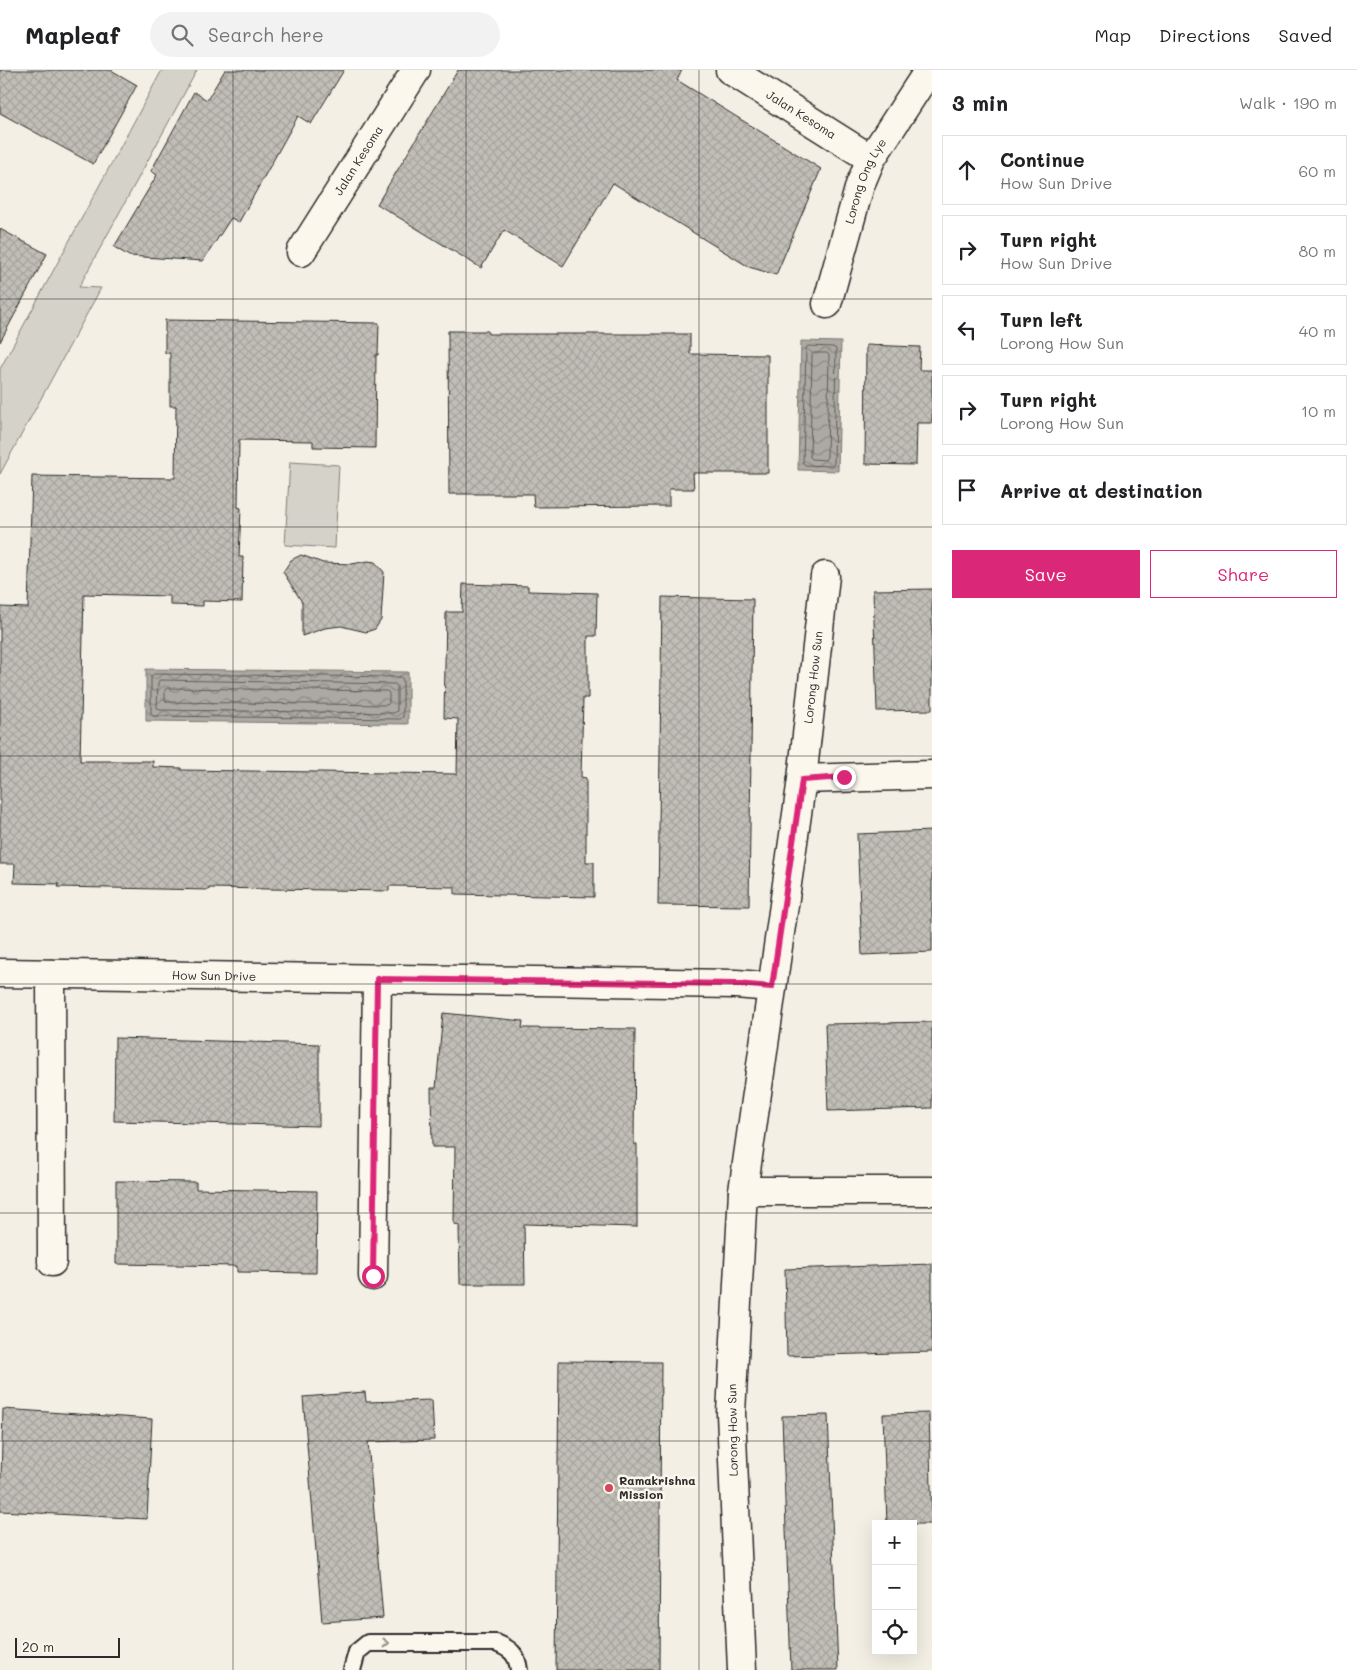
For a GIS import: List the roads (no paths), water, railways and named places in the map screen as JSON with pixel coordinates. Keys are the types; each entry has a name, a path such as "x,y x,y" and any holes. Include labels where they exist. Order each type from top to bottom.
{"street":[{"name":"Jalan Kesoma","path":"301,252 416,70"},
{"name":"Jalan Kesoma","path":"730,70 871,159"},
{"name":"Lorong Ong Lye","path":"827,304 860,185 871,159 929,70"},
{"name":"Lorong How Sun","path":"742,1670 731,1413 743,1191 802,780 825,576"},
{"path":"802,780 932,775"},
{"name":"How Sun Drive","path":"0,974 736,984 772,987"},
{"path":"51,974 52,1262"},
{"path":"373,1276 377,979"},
{"path":"743,1191 932,1191"}],"lane":[{"path":"352,1670 357,1652 368,1644 476,1643 496,1643 510,1648 518,1658 519,1670"}],"water":[{"path":"801,341 841,342 838,471 798,470"},
{"path":"146,669 408,672 408,724 146,721"}],"place":[{"name":"Ramakrishna Mission","path":"609,1488"}]}
